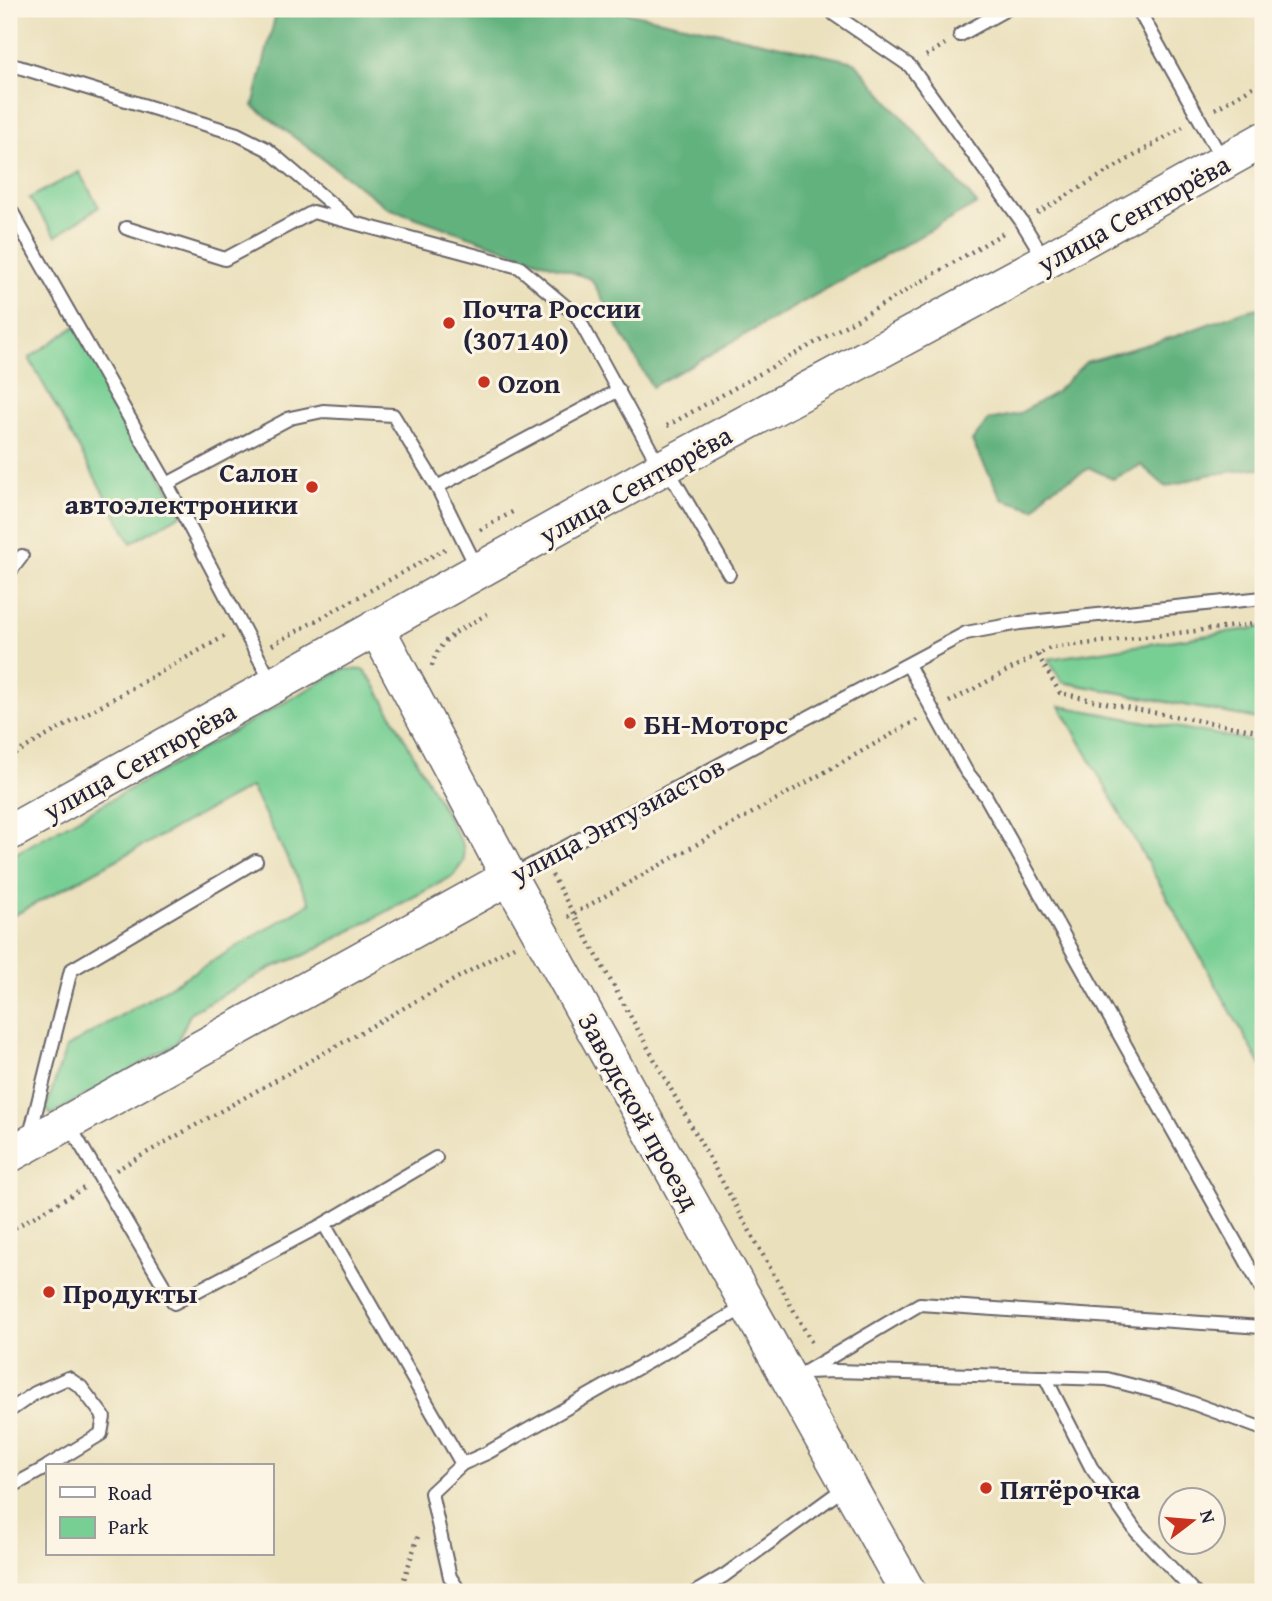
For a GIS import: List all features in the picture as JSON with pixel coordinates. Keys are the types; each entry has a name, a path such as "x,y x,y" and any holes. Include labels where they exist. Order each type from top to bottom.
{"main road":[{"name":"улица Сентюрёва","path":"9,833 663,467 1046,261 1263,140"},
{"name":"Заводской проезд","path":"376,626 509,877 748,1305 797,1377 847,1485 908,1592"},
{"name":"улица Энтузиастов","path":"18,1149 509,877"}],"lane":[{"path":"831,9 835,15 910,66 1022,222 1046,261"},
{"path":"960,35 1007,9"},
{"path":"1138,9 1223,162"},
{"path":"9,64 237,134 267,149 355,223"},
{"path":"9,207 167,485 273,685"},
{"path":"126,228 225,259 313,212 519,267 578,316 645,438 729,574"},
{"path":"437,488 619,390"},
{"path":"167,485 290,418 323,411 393,415 437,488 478,570"},
{"path":"9,573 22,556"},
{"name":"улица Энтузиастов","path":"509,877 966,633 1020,624 1263,598"},
{"path":"908,665 966,771 985,795 1263,1291"},
{"path":"18,1149 71,970 256,861"},
{"path":"68,1122 174,1303 324,1224 436,1158"},
{"path":"324,1224 462,1464"},
{"path":"797,1377 920,1304 1262,1327 1263,1322"},
{"path":"460,1592 450,1577 431,1493 462,1464 487,1453 748,1305"},
{"path":"797,1377 848,1371 1107,1379 1173,1396 1263,1429"},
{"path":"1045,1377 1091,1467 1136,1531 1194,1592"},
{"path":"9,1411 35,1393 68,1378 81,1387 103,1417 101,1434 51,1464"},
{"path":"9,1488 46,1467"},
{"path":"696,1592 725,1575 847,1485"}],"path":[{"path":"910,66 960,35"},
{"path":"645,438 875,309 1263,82"},
{"path":"256,653 519,508"},
{"path":"433,678 435,652 442,641 487,614"},
{"path":"9,1231 933,711 1050,648 1263,623"},
{"path":"9,757 242,626"},
{"path":"1038,655 1060,693 1263,732"},
{"path":"543,859 822,1362"},
{"path":"400,1592 431,1493"}],"green space":[{"path":"277,9 611,9 855,62 977,204 652,387 591,279 388,208 253,106"},
{"path":"79,172 99,207 56,236 29,198"},
{"path":"1263,307 1263,470 1256,468 1207,475 1166,487 1141,465 1113,479 1090,468 1048,491 1035,509 1002,499 972,441 989,420 1018,414 1056,392 1086,362"},
{"path":"76,326 182,514 131,543 29,358"},
{"path":"1263,627 1263,720 1062,682 1048,659"},
{"path":"344,669 364,670 373,681 463,845 464,861 453,876 307,954 273,967 191,1012 176,1044 51,1115 46,1108 66,1048 310,903 251,787 9,918 9,857"},
{"path":"1060,706 1263,743 1263,1069"}],"place":[{"name":"Почта России (307140)","path":"449,323"},
{"name":"Ozon","path":"484,382"},
{"name":"Салон автоэлектроники","path":"312,487"},
{"name":"БН-Моторс","path":"630,723"},
{"name":"Продукты","path":"49,1292"},
{"name":"Пятёрочка","path":"986,1488"}]}
